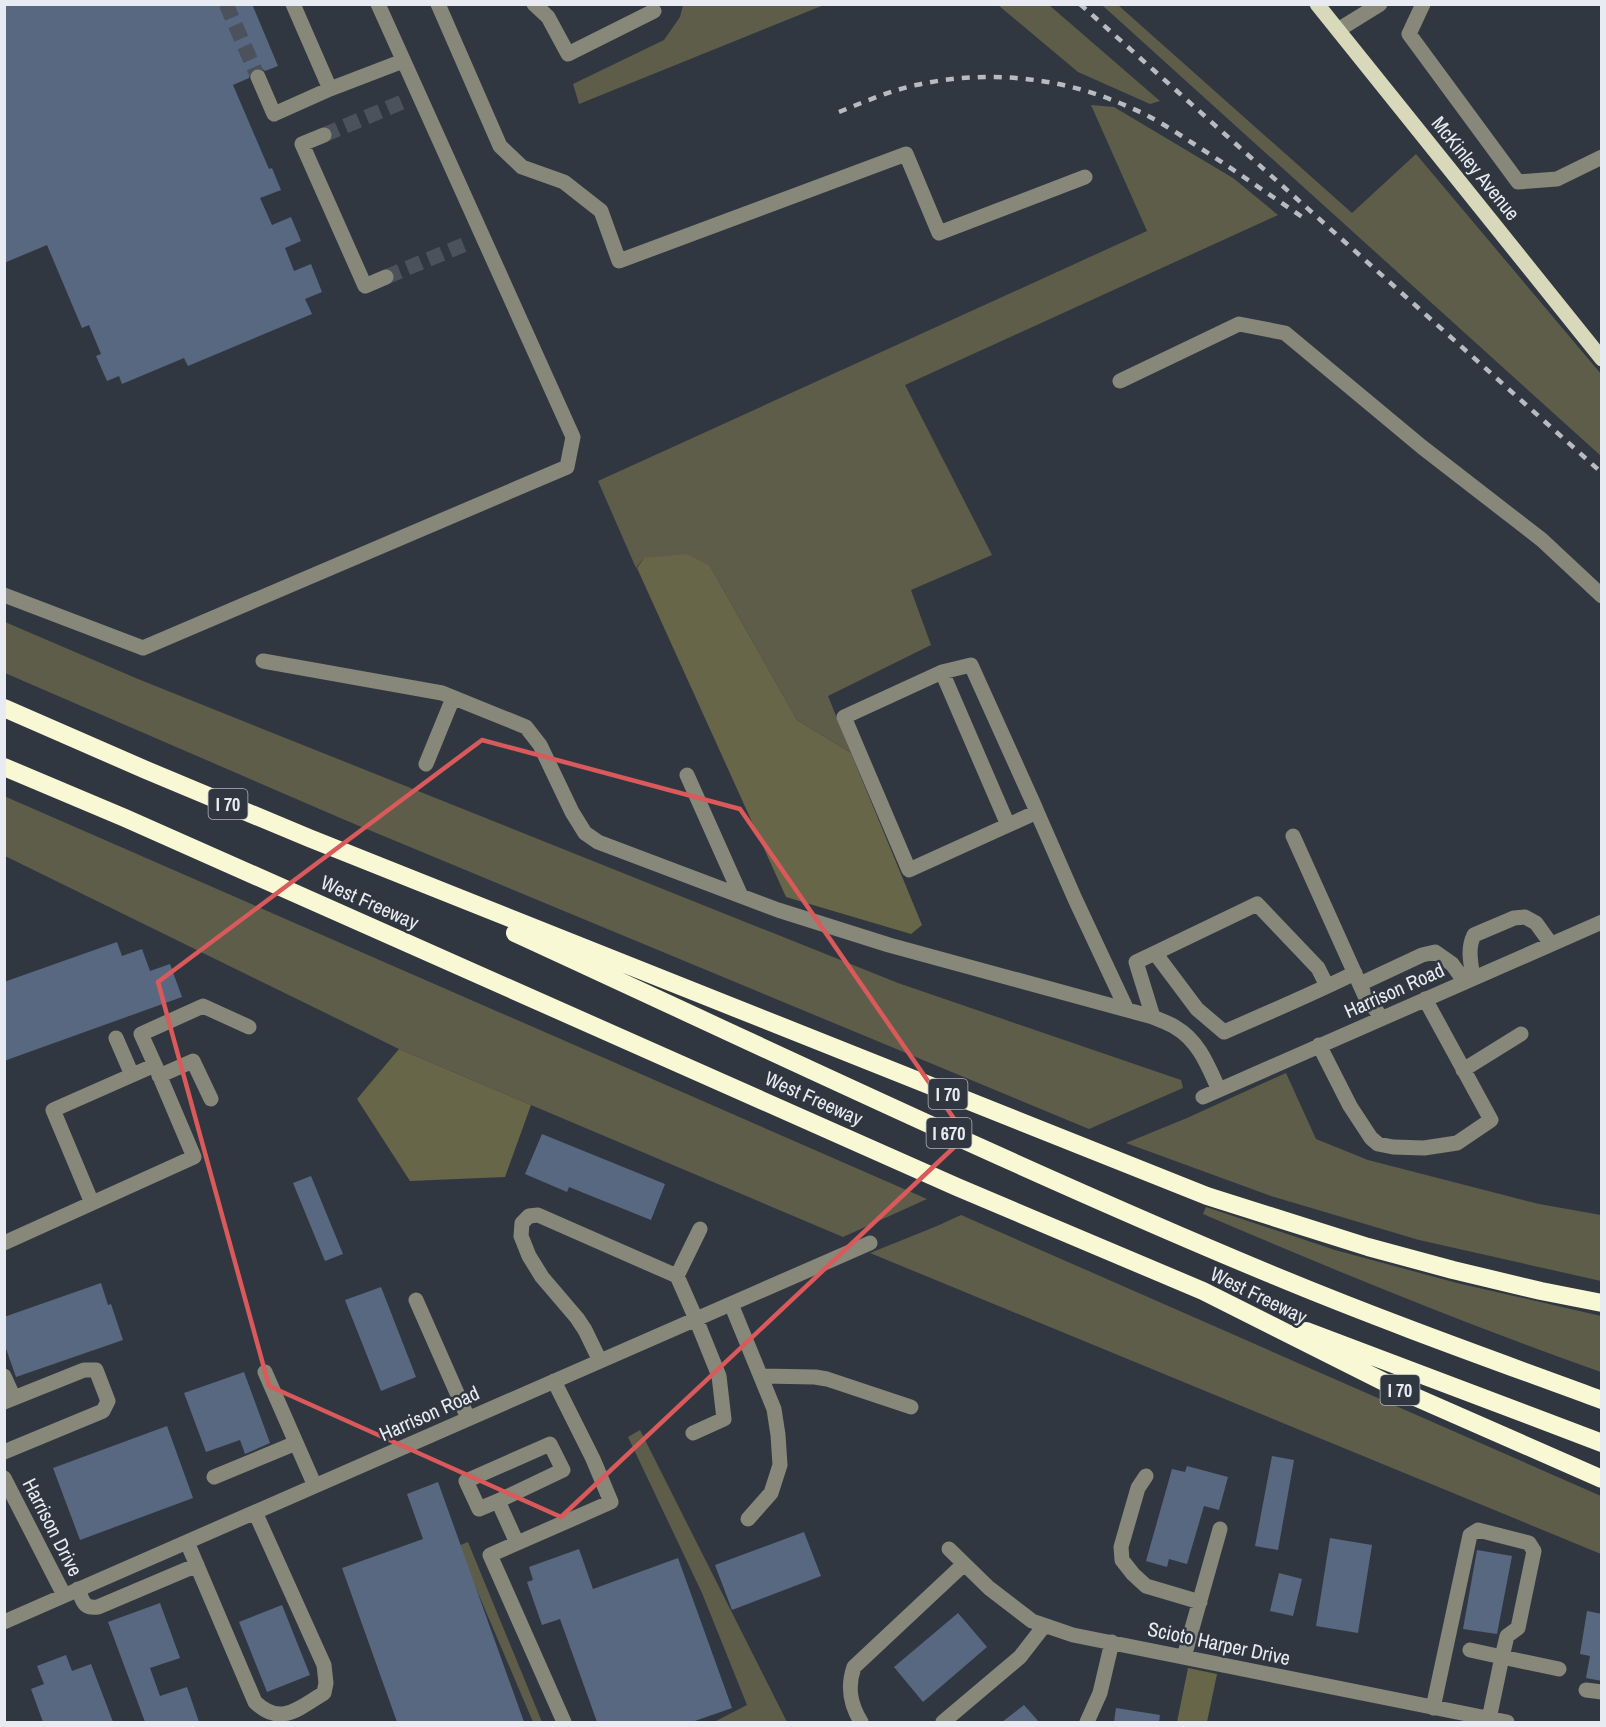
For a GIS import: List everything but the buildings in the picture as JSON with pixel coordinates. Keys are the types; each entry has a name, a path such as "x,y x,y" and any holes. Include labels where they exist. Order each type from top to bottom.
{"highway":[{"name":"West Freeway","path":"4,708 309,838 1207,1196 1421,1262 1540,1292 1602,1303"},
{"name":"West Freeway","path":"4,767 957,1187 1203,1292 1406,1393 1602,1479"},
{"name":"I 670","path":"309,838 962,1139 1259,1269 1430,1338 1602,1400"},
{"path":"1203,1292 1602,1443"}],"main road":[{"name":"McKinley Avenue","path":"1317,4 1602,359"}],"street":[{"path":"293,4 330,89"},
{"path":"4,595 143,648 567,467 573,437 476,240 413,97 403,61 378,4"},
{"path":"438,4 500,146 522,167 564,182 600,211 619,261 906,154 939,233 1085,177"},
{"path":"534,4 548,17 568,54 654,11"},
{"path":"1338,30 1380,4"},
{"path":"1423,4 1409,34 1518,182 1557,179 1602,157"},
{"path":"258,77 274,114 330,89 403,61"},
{"path":"324,135 302,144 365,286 386,277"},
{"path":"1120,381 1239,324 1285,333 1422,447 1542,540 1602,596"},
{"path":"263,661 442,693 526,727 540,745 572,812 585,833 598,842 778,910 889,945 1153,1017 1176,1027 1192,1040 1203,1056 1219,1090"},
{"path":"1037,812 909,870 844,717 942,672 971,665 1127,1010"},
{"path":"942,672 1008,825"},
{"path":"426,764 453,698"},
{"path":"687,775 741,896"},
{"path":"1293,836 1365,996 1382,1018"},
{"path":"1153,1017 1136,962 1257,904 1318,968 1327,986"},
{"path":"1469,980 1470,943 1474,935 1514,918 1525,917 1536,923 1551,944"},
{"name":"Harrison Road","path":"1203,1097 1602,922"},
{"path":"1155,953 1197,1009 1224,1032 1327,986 1357,979 1435,952 1469,980"},
{"path":"1320,1045 1350,1106 1371,1138 1378,1144 1424,1148 1457,1143 1491,1120 1425,999"},
{"path":"4,1243 194,1157 141,1034 203,1006 249,1027"},
{"path":"1463,1070 1521,1034"},
{"path":"116,1038 132,1075"},
{"path":"92,1203 53,1110 132,1075 193,1061 210,1099"},
{"path":"600,1361 577,1318 542,1277 529,1256 521,1236 522,1223 529,1216 538,1215 677,1276 719,1376 724,1419 693,1433"},
{"path":"677,1276 700,1229"},
{"name":"Harrison Road","path":"4,1622 870,1243"},
{"path":"416,1300 468,1418"},
{"path":"731,1304 774,1409 780,1465 771,1492 748,1519"},
{"path":"4,1376 9,1400 84,1370 96,1370 108,1401 103,1411 4,1452"},
{"path":"265,1372 315,1486"},
{"path":"760,1376 827,1379 911,1407"},
{"path":"554,1381 593,1459 611,1502 490,1555 564,1722"},
{"path":"214,1477 296,1443"},
{"path":"550,1444 563,1470 498,1501 479,1509 466,1481 550,1444"},
{"path":"1146,1476 1138,1488 1120,1547 1122,1560 1132,1574 1146,1586 1200,1602"},
{"name":"Harrison Drive","path":"4,1478 10,1503 63,1595"},
{"path":"498,1501 517,1543"},
{"path":"187,1542 255,1702 263,1709 281,1715 292,1712 324,1693 326,1683 324,1665 255,1512"},
{"path":"1184,1657 1220,1529"},
{"path":"1433,1708 1470,1535 1478,1530 1529,1542 1534,1551 1518,1628 1507,1636 1502,1657 1478,1719"},
{"name":"Scioto Harper Drive","path":"949,1550 989,1588 1032,1621 1073,1635 1478,1719 1508,1722"},
{"path":"861,1722 850,1694 850,1679 854,1667 964,1564"},
{"path":"78,1589 85,1606 98,1607 197,1565"},
{"path":"943,1722 1020,1657 1044,1626"},
{"path":"1087,1722 1100,1693 1112,1642"},
{"path":"1470,1650 1559,1669"}],"highlighted area":[{"path":"482,740 740,809 966,1136 561,1517 269,1386 158,982"}],"shaded area":[{"path":"683,5 824,5 579,104 573,84 664,40 680,17"},
{"path":"998,5 1049,5 1160,101 1150,104 1078,72"},
{"path":"1102,5 1118,5 1352,213 1416,154 1601,374 1601,456"},
{"path":"1091,105 1114,107 1233,178 1278,215 905,385 992,555 911,590 931,645 828,696 851,753 797,720 710,566 644,558 636,568 598,481 1147,231"},
{"path":"687,554 710,566 797,720 851,753 922,925 911,934 786,897 637,568 644,558"},
{"path":"5,622 138,679 898,983 1181,1080 1183,1088 1089,1129 345,820 5,673"},
{"path":"4,796 927,1199 843,1237 399,1049 5,856"},
{"path":"399,1049 531,1105 505,1177 410,1181 357,1099"},
{"path":"1286,1073 1316,1139 1368,1160 1539,1204 1601,1215 1601,1281 1419,1240 1271,1196 1126,1143"},
{"path":"1206,1207 1335,1250 1457,1283 1601,1316 1601,1372 1451,1316 1302,1256 1203,1214"},
{"path":"961,1215 1601,1496 1601,1554 870,1253"},
{"path":"640,1430 787,1722 714,1722 747,1705 702,1593 628,1437"},
{"path":"468,1542 542,1722 533,1722 458,1546"},
{"path":"1188,1668 1217,1674 1207,1722 1177,1722"}],"tunnel":[{"path":"226,4 258,77"},
{"path":"324,135 407,100"},
{"path":"386,277 468,243"}],"railway":[{"path":"1080,4 1602,473"},
{"path":"839,112 906,87 971,77 1025,79 1079,89 1105,97 1155,120 1308,221"}]}
